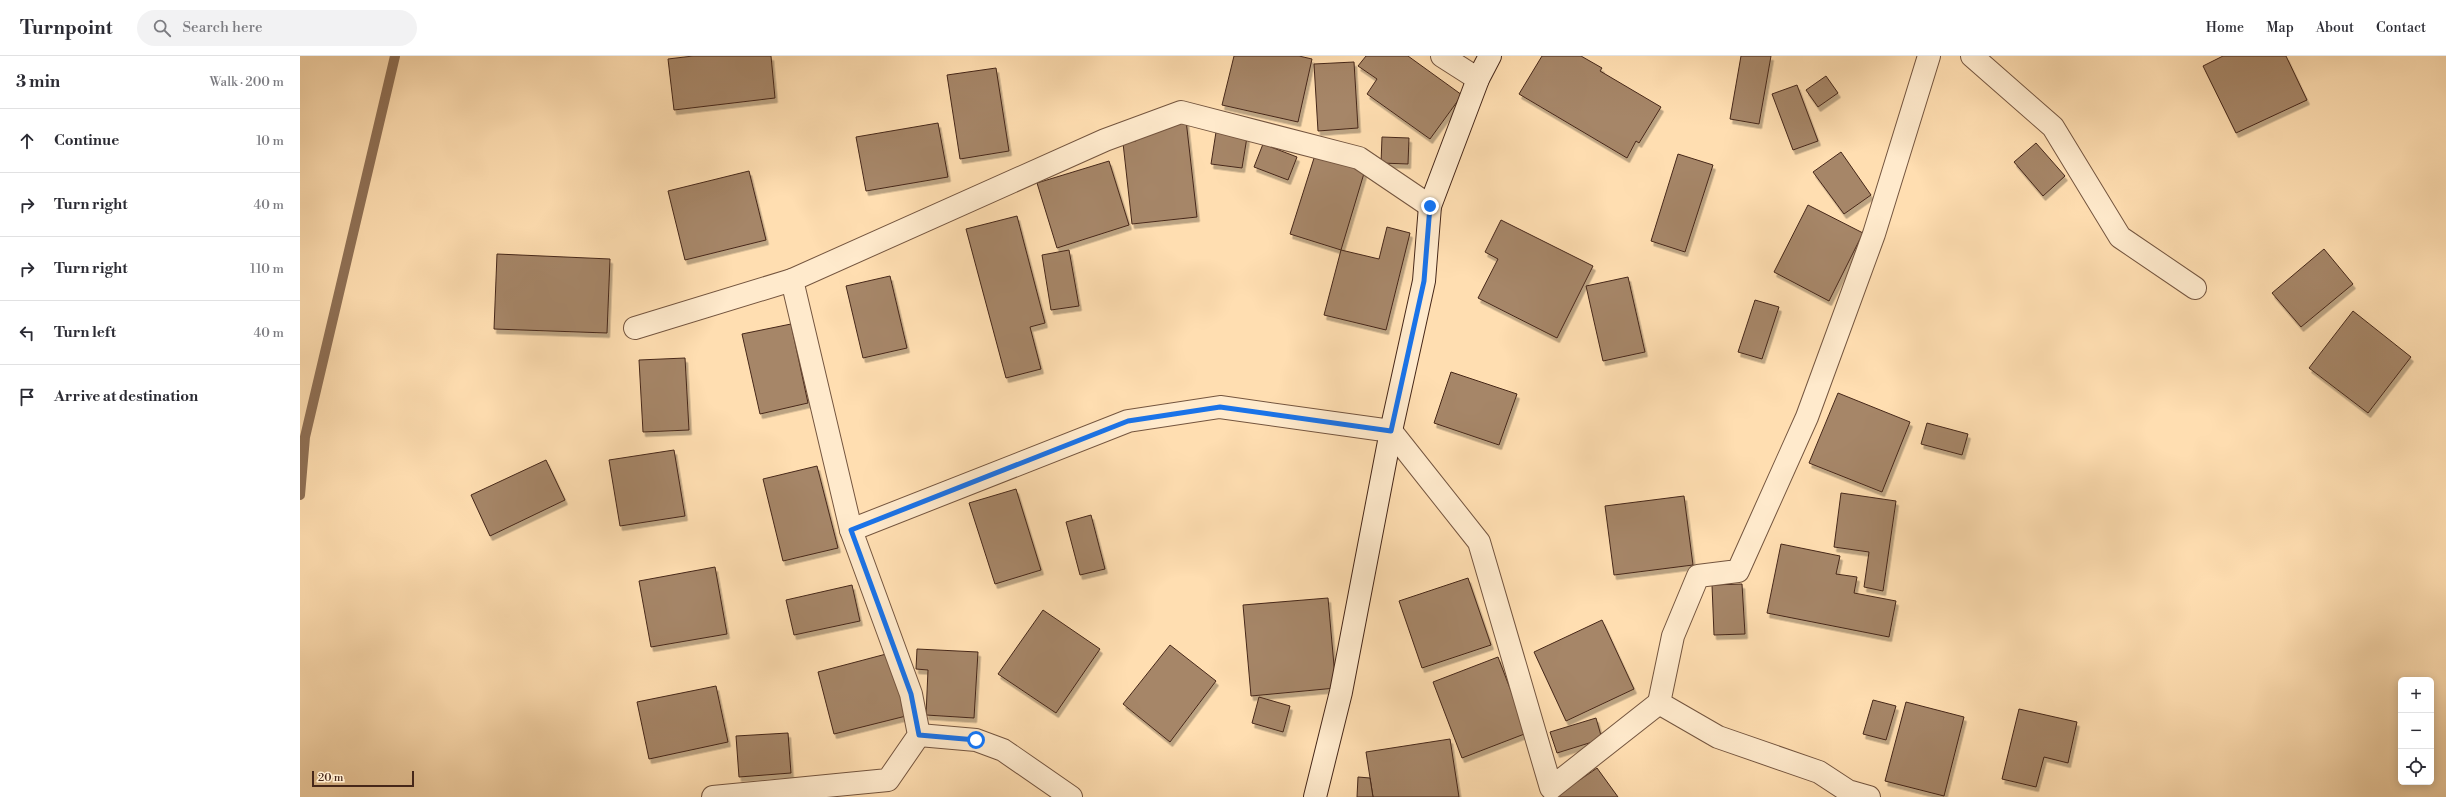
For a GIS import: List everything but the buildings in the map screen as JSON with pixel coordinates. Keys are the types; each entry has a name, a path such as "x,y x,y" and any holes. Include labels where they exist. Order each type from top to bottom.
{"street":[{"path":"1442,56 1478,79"},
{"path":"1315,797 1341,692 1391,431 1424,281 1430,206 1478,79 1490,56"},
{"path":"851,530 1128,421 1220,407 1391,431 1479,542 1551,788 1659,703 1673,636 1698,576 1738,571 1807,417 1874,234 1929,56"},
{"path":"1972,56 2054,127 2120,237 2195,288"},
{"path":"635,328 792,280 1105,140 1182,112 1359,158 1430,206"},
{"path":"714,797 888,780 919,735 911,694 851,530 792,280"},
{"path":"1659,703 1718,737 1819,772 1848,791 1869,797"},
{"path":"919,735 976,740 1003,750 1071,797"}],"waterway":[{"path":"300,495 305,437 395,56"}],"route":[{"path":"976,740 919,735 911,694 851,530 1128,421 1220,407 1391,431 1424,281 1430,206"}]}
